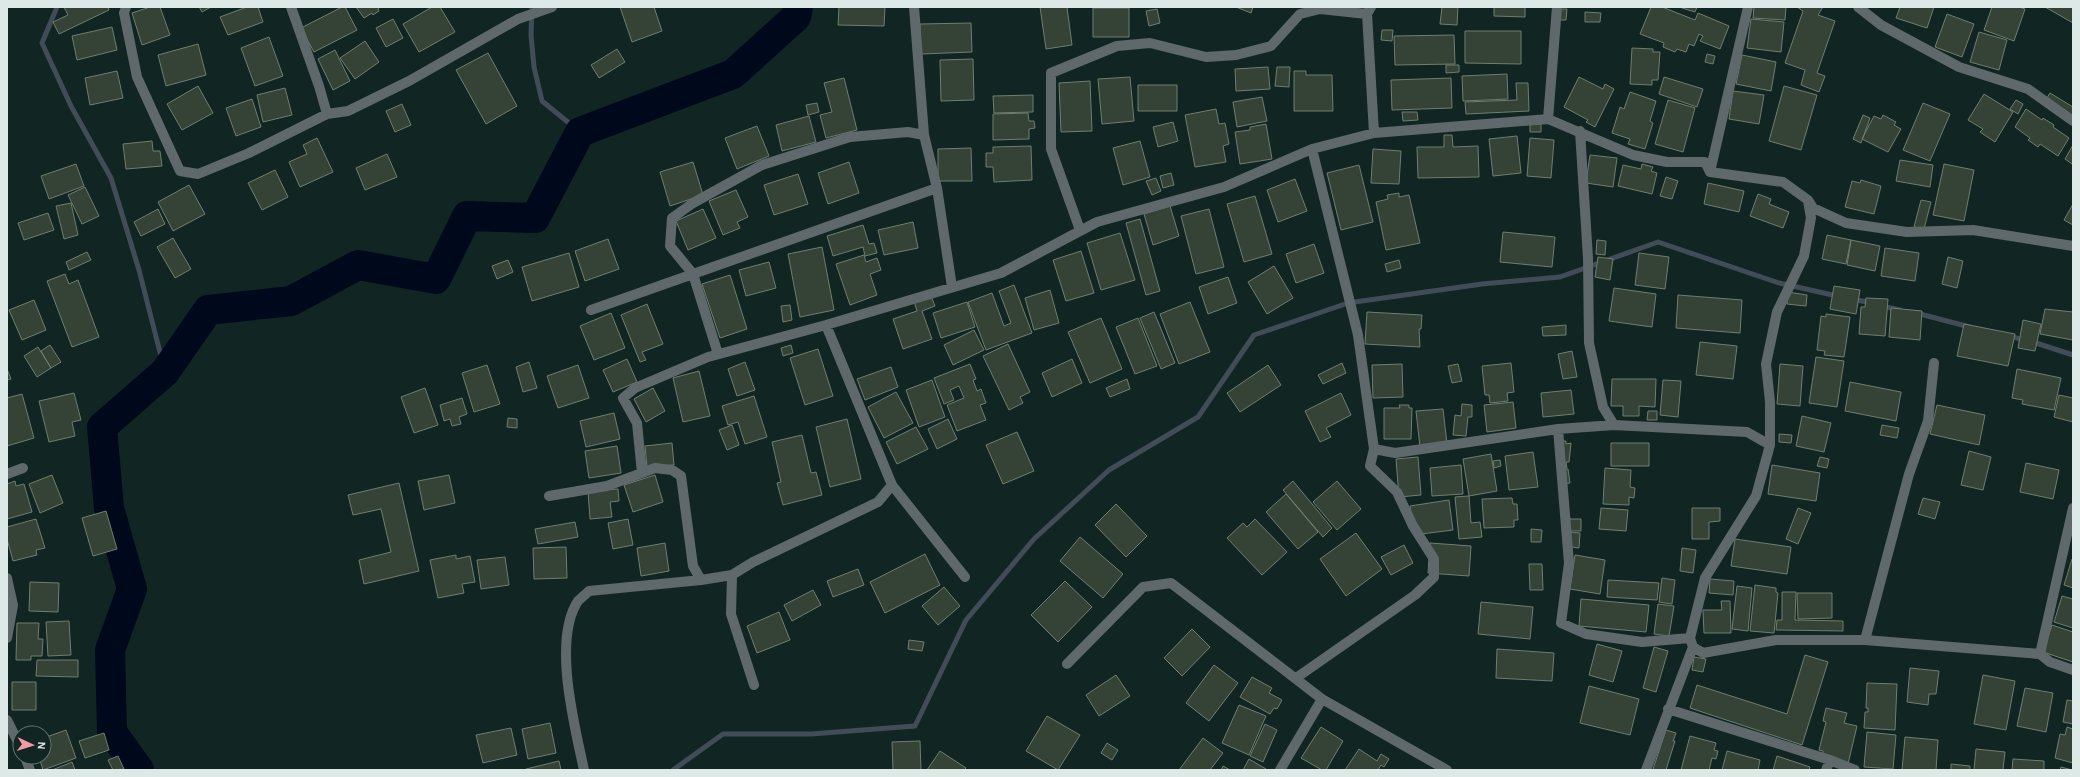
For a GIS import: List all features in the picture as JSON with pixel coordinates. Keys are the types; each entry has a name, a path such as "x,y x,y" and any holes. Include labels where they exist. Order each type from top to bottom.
{"street":[{"path":"126,7 124,13 138,77 180,171 198,174 249,153 327,114 348,111 409,81 518,18 548,9"},
{"path":"914,7 924,135 937,188 952,287"},
{"path":"1292,7 1300,14"},
{"path":"1548,119 1557,7"},
{"path":"1710,172 1748,7"},
{"path":"1858,7 1881,25 1959,67 2028,89 2073,121"},
{"path":"295,8 327,114"},
{"path":"1080,230 1050,149 1051,73 1117,46 1150,43 1206,57 1236,55 1271,46 1300,14 1320,10 1369,11 1374,133"},
{"path":"642,473 637,423 624,398 635,388 718,354 826,325 1001,273 1097,222 1224,187 1312,149 1374,133 1548,119 1580,131 1633,155 1667,162 1705,162 1710,172"},
{"path":"1580,131 1588,258 1589,343 1603,407 1614,425"},
{"path":"718,354 693,274 670,246 672,218 694,203 762,165 850,137 908,132 924,135"},
{"path":"1296,678 1415,595 1434,577 1434,559 1413,526 1397,492 1370,466 1374,449 1358,335 1312,149"},
{"path":"1710,172 1783,182 1808,200 1813,208 1846,223 1907,232 1973,230 2073,246"},
{"path":"591,310 937,188"},
{"path":"1646,770 1691,642 1705,578 1756,496 1770,445 1770,402 1766,364 1777,312 1804,256 1811,218 1808,200"},
{"path":"826,325 892,484 965,577"},
{"path":"1865,640 1909,474 1928,421 1934,363"},
{"path":"1374,449 1395,454 1558,429 1614,425 1747,432 1770,445"},
{"path":"1558,429 1568,562 1562,623 1586,634 1642,642 1691,642 1703,653 1776,640 1865,640 2040,654 2050,662 2073,670"},
{"path":"7,474 23,468"},
{"path":"549,496 607,486 655,468 672,470 681,476 693,566 701,580"},
{"path":"584,770 571,703 566,646 571,616 579,601 590,591 701,580 732,575 753,562 878,502 892,484"},
{"path":"2040,654 2073,508"},
{"path":"732,575 731,614 754,685"},
{"path":"7,578 13,605 7,638"},
{"path":"1067,664 1143,587 1171,583 1322,699 1447,770"},
{"path":"1280,770 1322,699"},
{"path":"1668,709 1830,760 1855,770"},
{"path":"7,720 12,730"},
{"path":"1826,770 1830,760"}],"building":[{"path":"64,7 108,7 109,10 59,34 53,22 68,15"},
{"path":"150,7 160,7 170,35 142,45 132,13"},
{"path":"199,7 211,7 202,12"},
{"path":"247,7 258,7 263,22 228,35 220,17"},
{"path":"342,7 345,7 357,30 314,52 301,28"},
{"path":"356,7 380,7 378,9 379,11 364,18"},
{"path":"432,7 440,7 455,32 419,52 403,24"},
{"path":"620,7 654,7 662,31 632,42"},
{"path":"839,7 885,7 884,26 838,25"},
{"path":"1040,7 1067,7 1072,45 1046,49"},
{"path":"1236,7 1253,7 1251,13"},
{"path":"1442,7 1458,7 1457,25 1440,24"},
{"path":"1494,7 1525,7 1525,17 1494,16"},
{"path":"1651,7 1662,7 1695,20 1698,13 1729,26 1720,49 1700,41 1703,36 1699,34 1694,46 1689,44 1686,52 1677,49 1675,52 1663,47 1664,43 1640,34"},
{"path":"1679,7 1697,7 1695,12"},
{"path":"1754,7 1786,7 1785,20 1753,18"},
{"path":"1797,7 1823,7 1818,15 1835,21 1817,73 1825,76 1819,92 1801,85 1805,70 1785,63 1803,11"},
{"path":"1900,7 1934,7 1927,28 1896,18"},
{"path":"1992,7 2019,7 2025,9 2014,41 1984,30"},
{"path":"2045,7 2073,7 2073,23"},
{"path":"1093,8 1129,8 1129,37 1093,37"},
{"path":"1157,9 1160,23 1149,26 1146,11"},
{"path":"1556,9 1567,9 1566,20 1555,20"},
{"path":"1585,12 1601,13 1600,22 1585,22"},
{"path":"1947,14 1974,24 1962,57 1935,47"},
{"path":"393,19 403,38 386,47 376,28"},
{"path":"1751,19 1784,22 1781,52 1747,48"},
{"path":"971,23 972,52 921,54 920,24"},
{"path":"112,27 117,50 77,60 72,36"},
{"path":"1382,30 1393,30 1392,41 1381,40"},
{"path":"1465,31 1521,31 1521,64 1465,63"},
{"path":"1979,32 2007,40 1999,70 1970,62"},
{"path":"1454,35 1455,64 1395,65 1394,36"},
{"path":"269,37 283,76 255,86 241,48"},
{"path":"365,41 379,62 355,79 340,58"},
{"path":"198,44 206,75 166,86 158,55"},
{"path":"1632,48 1653,49 1653,52 1660,52 1658,80 1652,80 1652,85 1630,84"},
{"path":"617,49 625,62 599,78 591,65"},
{"path":"335,50 350,81 333,90 318,59"},
{"path":"488,53 517,106 486,124 456,70"},
{"path":"1707,54 1715,56 1713,64 1705,62"},
{"path":"1742,55 1776,62 1771,91 1736,84"},
{"path":"973,59 974,100 941,101 940,60"},
{"path":"1446,65 1459,65 1459,72 1446,73"},
{"path":"1268,67 1270,89 1236,91 1235,69"},
{"path":"1277,67 1290,67 1289,87 1275,86"},
{"path":"117,71 123,98 90,105 85,78"},
{"path":"1294,71 1306,71 1306,75 1332,75 1333,111 1294,111"},
{"path":"1507,74 1508,99 1463,101 1462,76"},
{"path":"1130,77 1134,121 1102,124 1098,79"},
{"path":"1579,77 1603,89 1605,84 1614,89 1595,127 1586,122 1588,120 1564,107"},
{"path":"1664,77 1703,89 1697,107 1659,94"},
{"path":"844,78 857,130 826,138 820,115 832,112 824,83"},
{"path":"1451,78 1452,108 1392,110 1391,80"},
{"path":"1090,81 1092,131 1061,132 1059,83"},
{"path":"1516,83 1528,83 1529,111 1466,114 1465,102 1517,100"},
{"path":"1138,85 1177,85 1177,111 1138,111"},
{"path":"198,86 213,113 182,130 167,104"},
{"path":"1784,86 1817,95 1801,150 1769,141"},
{"path":"285,88 292,115 263,122 257,95"},
{"path":"1733,91 1764,95 1759,124 1729,119"},
{"path":"1630,92 1656,101 1650,121 1653,123 1645,149 1628,144 1630,139 1612,133 1620,107 1624,109"},
{"path":"2050,93 2073,107 2073,122 2044,103"},
{"path":"1984,94 2013,112 1995,142 1980,132 1983,129 1968,120"},
{"path":"1033,95 1033,112 994,113 993,96"},
{"path":"1262,97 1267,121 1237,127 1233,102"},
{"path":"252,99 261,127 236,136 226,108"},
{"path":"1668,100 1695,108 1683,152 1655,144"},
{"path":"2016,100 2023,104 2018,114 2010,109"},
{"path":"817,103 819,112 808,115 806,105"},
{"path":"1923,103 1950,114 1930,161 1903,150"},
{"path":"402,104 411,125 395,132 386,111"},
{"path":"1216,109 1219,124 1225,123 1229,144 1223,146 1226,162 1195,167 1185,115"},
{"path":"2026,109 2042,120 2043,118 2054,125 2053,127 2069,138 2058,156 2040,144 2038,147 2028,140 2030,138 2015,127"},
{"path":"1402,112 1417,112 1418,120 1403,121"},
{"path":"1028,113 1029,121 1034,121 1035,128 1029,129 1029,139 993,140 993,114"},
{"path":"1863,115 1870,118 1861,143 1853,139"},
{"path":"1883,115 1896,122 1894,125 1901,129 1888,152 1862,139 1874,116 1881,119"},
{"path":"809,116 816,142 782,151 776,125"},
{"path":"1173,122 1178,141 1158,147 1153,127"},
{"path":"1266,124 1272,159 1240,164 1235,132 1250,130 1250,127"},
{"path":"1530,124 1541,124 1541,132 1530,132"},
{"path":"757,126 769,156 737,169 725,138"},
{"path":"1444,135 1452,135 1453,147 1478,146 1479,177 1418,178 1417,147 1444,147"},
{"path":"1517,136 1521,173 1493,176 1489,139"},
{"path":"317,138 333,172 300,187 289,162 307,154 303,145"},
{"path":"1530,138 1554,140 1551,178 1527,176"},
{"path":"152,141 153,151 160,151 162,166 126,169 123,144"},
{"path":"1140,141 1150,177 1123,185 1113,148"},
{"path":"2073,145 2073,163 2072,164 2065,159"},
{"path":"1031,146 1032,180 994,182 993,167 986,167 986,153 993,153 993,147"},
{"path":"971,148 972,181 938,181 938,149"},
{"path":"1373,149 1401,151 1399,184 1371,183"},
{"path":"387,154 397,177 365,190 356,168"},
{"path":"1590,155 1617,158 1613,187 1586,183"},
{"path":"1900,160 1933,165 1930,187 1896,181"},
{"path":"693,162 703,195 670,206 660,172"},
{"path":"849,162 859,193 828,204 818,173"},
{"path":"76,164 84,186 49,199 41,176"},
{"path":"1642,164 1653,167 1651,171 1657,173 1652,194 1618,186 1623,165 1641,169"},
{"path":"1944,164 1974,170 1964,221 1933,215"},
{"path":"1359,165 1373,222 1341,230 1327,173"},
{"path":"275,170 288,197 262,210 248,183"},
{"path":"1171,173 1174,185 1163,188 1160,176"},
{"path":"798,174 808,204 774,215 764,185"},
{"path":"1666,177 1678,181 1672,199 1660,196"},
{"path":"1156,178 1161,191 1152,195 1146,181"},
{"path":"1295,179 1307,211 1278,222 1267,190"},
{"path":"1861,180 1881,186 1874,214 1845,207 1852,181 1860,183"},
{"path":"1708,183 1744,191 1739,212 1704,204"},
{"path":"189,185 205,214 173,231 158,202"},
{"path":"85,187 99,216 82,224 68,195"},
{"path":"736,190 748,217 737,222 740,228 723,235 709,201"},
{"path":"1399,193 1399,197 1409,195 1420,243 1386,250 1376,202 1388,199 1387,195"},
{"path":"1758,194 1771,199 1769,204 1789,212 1783,228 1750,216"},
{"path":"1255,196 1272,254 1244,262 1227,204"},
{"path":"1921,200 1931,202 1924,229 1914,227"},
{"path":"71,203 78,235 64,239 56,206"},
{"path":"2073,204 2073,225 2064,220"},
{"path":"1170,206 1179,236 1153,245 1144,214"},
{"path":"158,209 165,224 141,236 134,222"},
{"path":"703,209 716,238 688,250 676,221"},
{"path":"1209,209 1224,267 1196,274 1181,216"},
{"path":"48,213 54,230 24,240 18,223"},
{"path":"1140,219 1160,291 1146,295 1126,223"},
{"path":"913,222 918,248 884,255 878,230"},
{"path":"863,225 869,244 874,243 877,253 865,256 863,247 833,256 827,236"},
{"path":"1503,232 1555,237 1552,267 1500,262"},
{"path":"1120,233 1135,280 1101,290 1087,243"},
{"path":"1827,235 1851,240 1846,264 1822,259"},
{"path":"173,238 191,269 175,278 157,247"},
{"path":"608,239 619,269 585,281 575,251"},
{"path":"1597,240 1606,241 1605,255 1596,254"},
{"path":"1851,240 1880,246 1875,271 1847,265"},
{"path":"1314,244 1324,273 1296,283 1286,254"},
{"path":"822,247 834,310 800,317 788,254"},
{"path":"1885,248 1919,253 1915,281 1881,276"},
{"path":"1081,251 1094,293 1066,301 1053,260"},
{"path":"87,252 91,260 69,270 66,262"},
{"path":"569,253 579,287 532,301 522,267"},
{"path":"1639,253 1669,257 1665,289 1635,285"},
{"path":"864,255 866,262 877,258 881,270 870,274 877,295 850,305 836,264"},
{"path":"1598,257 1613,259 1610,280 1595,277"},
{"path":"1948,257 1963,261 1957,288 1942,284"},
{"path":"508,260 513,272 497,279 492,266"},
{"path":"1399,260 1401,268 1387,272 1385,264"},
{"path":"769,262 776,288 746,296 739,270"},
{"path":"1274,266 1293,298 1267,314 1248,282"},
{"path":"65,274 69,284 78,280 99,337 72,347 47,281"},
{"path":"730,275 747,329 720,338 702,284"},
{"path":"1228,277 1237,303 1208,314 1199,287"},
{"path":"1014,285 1032,333 986,350 968,302 992,293 1004,326 1011,323 999,291"},
{"path":"1834,286 1860,290 1856,314 1830,309"},
{"path":"1614,288 1656,294 1652,327 1609,321"},
{"path":"1050,290 1059,323 1034,330 1025,298"},
{"path":"1788,292 1807,295 1806,306 1787,304"},
{"path":"1678,295 1742,300 1740,333 1676,328"},
{"path":"931,296 935,306 922,311 932,339 903,349 893,319 917,311 914,301"},
{"path":"1866,298 1888,299 1885,336 1859,334 1861,307 1865,307"},
{"path":"34,300 46,330 22,340 9,310"},
{"path":"967,302 975,327 941,338 933,313"},
{"path":"1190,302 1210,352 1179,364 1160,314"},
{"path":"647,304 663,344 642,352 646,360 640,362 621,315"},
{"path":"790,305 792,320 783,322 781,306"},
{"path":"1891,308 1922,311 1920,340 1889,337"},
{"path":"2045,309 2073,312 2073,340 2040,334"},
{"path":"1154,312 1175,363 1161,369 1140,318"},
{"path":"1367,312 1422,315 1421,329 1419,329 1420,347 1365,344"},
{"path":"611,313 625,348 594,360 580,326"},
{"path":"1826,314 1850,317 1844,357 1824,355 1825,351 1817,350 1821,316 1826,317"},
{"path":"1101,318 1122,369 1090,383 1068,332"},
{"path":"1138,318 1157,366 1135,374 1116,327"},
{"path":"2023,320 2041,324 2035,351 2018,348"},
{"path":"1964,324 2015,334 2008,366 1957,356"},
{"path":"1566,325 1566,335 1543,336 1542,327"},
{"path":"974,330 984,350 953,365 944,345"},
{"path":"1700,342 1737,346 1733,379 1696,375"},
{"path":"1008,344 1030,392 1020,397 1023,403 1009,410 983,356"},
{"path":"50,345 61,362 51,368 41,351"},
{"path":"791,345 793,353 783,356 781,348"},
{"path":"38,347 51,368 37,377 24,356"},
{"path":"818,349 833,396 805,405 790,358"},
{"path":"1572,351 1577,377 1563,379 1558,354"},
{"path":"1816,357 1844,361 1837,407 1809,403"},
{"path":"627,359 637,382 613,392 603,370"},
{"path":"1072,359 1082,383 1052,397 1042,373"},
{"path":"529,362 537,388 523,392 516,367"},
{"path":"745,362 755,390 737,396 728,369"},
{"path":"1342,363 1346,373 1323,384 1318,375"},
{"path":"1511,363 1514,392 1507,393 1508,401 1490,403 1489,395 1485,395 1482,366"},
{"path":"970,364 976,379 973,380 977,391 981,389 986,403 980,405 986,420 957,431 947,405 964,398 959,386 950,390 954,400 944,404 934,378"},
{"path":"1402,364 1403,397 1373,398 1372,365"},
{"path":"1458,364 1462,381 1452,383 1448,366"},
{"path":"1780,364 1803,366 1800,406 1777,404"},
{"path":"487,365 500,404 474,412 462,373"},
{"path":"578,365 589,398 558,408 547,376"},
{"path":"1268,365 1281,385 1240,412 1227,393"},
{"path":"891,367 898,387 865,400 857,379"},
{"path":"7,369 11,379 7,380"},
{"path":"2017,369 2061,378 2054,410 2022,404 2023,400 2012,398"},
{"path":"699,371 710,416 683,422 673,378"},
{"path":"1127,379 1130,389 1110,397 1106,388"},
{"path":"1612,379 1656,379 1655,407 1639,406 1639,416 1623,416 1623,406 1611,406"},
{"path":"932,380 945,417 919,427 906,390"},
{"path":"1663,380 1681,381 1678,417 1660,415"},
{"path":"1850,382 1901,392 1896,421 1845,411"},
{"path":"425,388 438,425 414,433 401,397"},
{"path":"653,388 665,411 646,422 634,399"},
{"path":"1571,390 1574,414 1543,417 1541,393"},
{"path":"896,392 913,423 884,438 868,407"},
{"path":"74,393 81,420 72,422 75,436 49,442 39,401"},
{"path":"1341,393 1351,415 1326,428 1331,437 1320,442 1305,411"},
{"path":"22,394 34,438 7,446 7,398"},
{"path":"2059,395 2073,398 2073,422 2054,417"},
{"path":"754,396 767,437 745,444 738,422 728,425 722,406"},
{"path":"462,398 467,414 459,417 461,424 452,426 450,419 444,421 440,405"},
{"path":"1513,402 1516,428 1487,432 1484,405"},
{"path":"1462,404 1472,405 1472,417 1468,417 1466,436 1453,435 1455,415 1461,416"},
{"path":"1399,405 1409,405 1409,408 1412,408 1411,439 1384,439 1384,408 1400,408"},
{"path":"1937,405 1985,415 1979,445 1930,434"},
{"path":"1443,409 1447,444 1420,447 1416,411"},
{"path":"1648,411 1657,411 1657,420 1647,420"},
{"path":"614,413 620,439 586,447 580,421"},
{"path":"1802,416 1831,423 1824,452 1796,446"},
{"path":"508,418 517,419 517,428 507,427"},
{"path":"847,419 861,479 830,487 816,427"},
{"path":"948,419 957,439 937,449 928,429"},
{"path":"732,425 739,445 727,450 719,430"},
{"path":"1882,425 1899,428 1897,438 1880,435"},
{"path":"916,427 928,449 897,464 886,442"},
{"path":"1017,432 1034,471 1003,484 986,445"},
{"path":"1779,434 1792,435 1791,443 1779,442"},
{"path":"802,435 811,473 816,472 822,495 783,505 777,483 781,482 772,442"},
{"path":"1556,441 1566,441 1566,444 1571,443 1569,462 1566,462 1567,468 1557,468"},
{"path":"672,443 674,465 647,467 645,446"},
{"path":"1611,443 1649,443 1649,466 1611,466"},
{"path":"617,446 621,473 589,478 585,451"},
{"path":"1969,451 1991,457 1983,490 1961,485"},
{"path":"1533,452 1538,487 1509,490 1505,456"},
{"path":"1491,454 1497,491 1469,496 1463,459"},
{"path":"1418,457 1421,495 1399,497 1396,459"},
{"path":"1820,457 1829,459 1827,468 1817,466"},
{"path":"1500,460 1501,466 1494,468 1493,461"},
{"path":"2026,463 2059,470 2053,499 2020,492"},
{"path":"1461,465 1463,494 1432,496 1430,468"},
{"path":"1772,465 1820,473 1816,501 1768,494"},
{"path":"1605,468 1631,470 1630,487 1635,488 1634,498 1629,497 1629,505 1603,504"},
{"path":"1568,469 1570,483 1560,484 1558,470"},
{"path":"52,475 63,503 40,513 29,484"},
{"path":"449,475 455,503 424,510 418,481"},
{"path":"655,475 663,502 633,512 624,485"},
{"path":"15,481 16,486 24,484 32,512 7,519 7,484"},
{"path":"1293,481 1332,528 1323,537 1283,490"},
{"path":"1337,481 1361,509 1337,530 1313,502"},
{"path":"399,483 419,571 364,584 359,560 391,552 381,509 353,515 348,495"},
{"path":"618,489 619,501 610,502 612,517 590,519 588,491"},
{"path":"1286,494 1318,532 1298,549 1266,512"},
{"path":"1469,496 1471,523 1480,522 1482,537 1459,539 1455,497"},
{"path":"1512,498 1513,504 1517,504 1518,520 1514,520 1514,527 1484,528 1482,499"},
{"path":"1923,498 1940,502 1935,519 1918,514"},
{"path":"1449,500 1453,530 1421,534 1414,532 1410,506"},
{"path":"1116,504 1147,536 1126,557 1095,525"},
{"path":"1601,508 1628,510 1626,531 1599,529"},
{"path":"1692,508 1720,508 1720,521 1709,522 1709,539 1692,539"},
{"path":"1798,508 1811,513 1798,544 1786,539"},
{"path":"106,511 117,549 93,556 82,518"},
{"path":"36,519 45,548 36,550 37,555 13,561 7,539 7,527"},
{"path":"628,519 633,545 613,549 608,523"},
{"path":"1255,519 1287,552 1262,575 1227,538 1243,523 1247,527"},
{"path":"1567,519 1581,519 1581,531 1567,531"},
{"path":"575,522 578,537 538,544 535,529"},
{"path":"1531,529 1542,530 1541,542 1531,542"},
{"path":"1566,532 1580,533 1579,548 1565,546"},
{"path":"1356,533 1382,569 1346,596 1320,559"},
{"path":"1080,537 1123,574 1103,598 1060,561"},
{"path":"1735,539 1791,547 1787,574 1731,566"},
{"path":"665,543 669,571 641,576 637,548"},
{"path":"1430,543 1471,546 1469,576 1428,573"},
{"path":"1404,545 1413,563 1391,575 1381,557"},
{"path":"566,547 567,578 534,579 533,548"},
{"path":"1682,548 1696,550 1693,573 1680,571"},
{"path":"925,554 940,585 885,613 870,582"},
{"path":"456,555 456,559 470,556 475,582 462,584 464,593 438,598 430,560"},
{"path":"1575,555 1605,560 1600,594 1570,589"},
{"path":"505,557 509,585 481,589 477,560"},
{"path":"2072,559 2073,560 2073,588 2064,585"},
{"path":"1529,564 1542,564 1543,590 1530,590"},
{"path":"858,569 864,585 833,597 827,581"},
{"path":"1662,578 1675,580 1672,604 1659,602"},
{"path":"1710,579 1734,581 1733,595 1709,593"},
{"path":"1608,580 1659,583 1657,600 1607,597"},
{"path":"1065,581 1092,607 1058,642 1031,615"},
{"path":"30,582 59,583 58,612 29,611"},
{"path":"1755,585 1776,588 1776,592 1778,593 1774,633 1750,631"},
{"path":"1737,586 1752,588 1748,631 1732,629"},
{"path":"944,587 960,606 938,625 922,606"},
{"path":"813,590 821,605 792,621 784,605"},
{"path":"1782,592 1796,592 1795,620 1843,621 1843,631 1776,630 1777,620 1782,620"},
{"path":"1797,593 1832,593 1832,618 1798,619"},
{"path":"2062,596 2073,599 2073,628 2054,622"},
{"path":"1581,599 1649,605 1646,632 1579,626"},
{"path":"1721,601 1730,601 1731,633 1704,633 1703,610 1722,610"},
{"path":"1481,602 1533,607 1530,639 1478,634"},
{"path":"1658,604 1674,606 1669,636 1654,634"},
{"path":"779,612 790,640 757,653 747,626"},
{"path":"69,621 71,655 48,656 46,622"},
{"path":"17,623 39,623 38,639 43,639 42,656 31,656 31,660 16,660"},
{"path":"2052,625 2073,632 2073,662 2043,652"},
{"path":"1192,629 1210,647 1182,676 1164,658"},
{"path":"909,640 924,642 922,651 908,649"},
{"path":"1597,644 1622,651 1613,682 1589,675"},
{"path":"1654,647 1668,651 1656,692 1643,688"},
{"path":"1497,649 1554,653 1552,681 1496,678"},
{"path":"1805,655 1828,662 1802,745 1690,708 1697,685 1787,714"},
{"path":"1694,657 1706,659 1703,672 1692,670"},
{"path":"37,660 78,660 78,677 36,676"},
{"path":"1214,665 1238,683 1209,721 1186,703"},
{"path":"1910,668 1939,671 1936,694 1929,694 1928,705 1907,702"},
{"path":"1116,675 1130,696 1099,716 1086,695"},
{"path":"1983,675 2015,681 2006,730 1974,724"},
{"path":"1252,677 1272,688 1269,693 1282,700 1277,709 1274,708 1270,714 1240,697"},
{"path":"12,682 36,682 36,710 12,710"},
{"path":"1867,683 1897,684 1895,730 1864,728 1865,712 1868,712 1868,708 1866,708"},
{"path":"1589,686 1639,699 1630,735 1580,723"},
{"path":"2025,688 2053,693 2046,732 2017,726"},
{"path":"2067,700 2073,701 2073,724 2063,722"},
{"path":"1239,705 1266,716 1249,755 1222,743"},
{"path":"1826,708 1847,713 1844,723 1857,726 1848,764 1822,757 1823,751 1819,750 1826,722 1823,721"},
{"path":"1047,716 1080,735 1058,770 1026,751"},
{"path":"550,723 556,753 528,759 522,729"},
{"path":"1265,724 1277,730 1263,762 1250,756"},
{"path":"1321,727 1343,741 1326,770 1322,770 1301,758"},
{"path":"2067,727 2073,729 2073,763 2055,758 2060,734 2065,735"},
{"path":"511,728 517,755 483,763 476,735"},
{"path":"66,730 76,758 43,770 41,765 52,765 52,735"},
{"path":"1666,730 1676,733 1673,741 1675,741 1666,770 1655,770 1653,769"},
{"path":"1867,732 1896,735 1893,769 1864,767"},
{"path":"104,733 109,750 85,758 79,741"},
{"path":"1690,736 1716,743 1714,750 1718,751 1716,759 1712,758 1709,770 1681,770"},
{"path":"1905,737 1938,740 1936,770 1902,770"},
{"path":"1203,738 1223,753 1210,770 1179,770"},
{"path":"920,741 921,770 893,770 892,742"},
{"path":"1107,743 1118,750 1112,760 1101,753"},
{"path":"1359,749 1377,761 1381,754 1389,759 1384,767 1381,765 1378,770 1345,770"},
{"path":"1976,749 2005,752 2003,770 1974,770"},
{"path":"940,751 966,768 964,770 927,770"},
{"path":"1727,751 1760,760 1758,770 1722,770"},
{"path":"118,756 124,769 113,770 108,760"},
{"path":"1777,756 1810,767 1809,770 1773,770"},
{"path":"1249,759 1266,769 1266,770 1243,770"},
{"path":"2013,759 2044,761 2044,770 2012,770"},
{"path":"559,761 561,770 526,770 526,769"},
{"path":"72,762 75,770 52,770"},
{"path":"1951,764 1970,766 1970,770 1951,770"},
{"path":"1223,766 1230,770 1221,770"},
{"path":"2061,767 2072,770 2060,770"}],"waterway":[{"path":"57,7 42,43 71,106 111,178 139,270 165,372"},
{"path":"532,7 531,35 534,67 542,101 580,132"},
{"path":"139,770 112,732 110,650 132,589 109,508 102,427 165,372 208,310 291,301 358,265 436,279 467,216 535,218 580,132 733,74 796,17 798,7"},
{"path":"673,770 723,734 811,734 915,726 966,620 1034,539 1109,470 1198,417 1254,335 1348,303 1482,284 1560,277 1658,242 1779,283 1837,296"},
{"path":"1853,299 1871,303"},
{"path":"1882,306 1900,310"},
{"path":"1916,313 1970,327"},
{"path":"2009,336 2073,355"}]}
